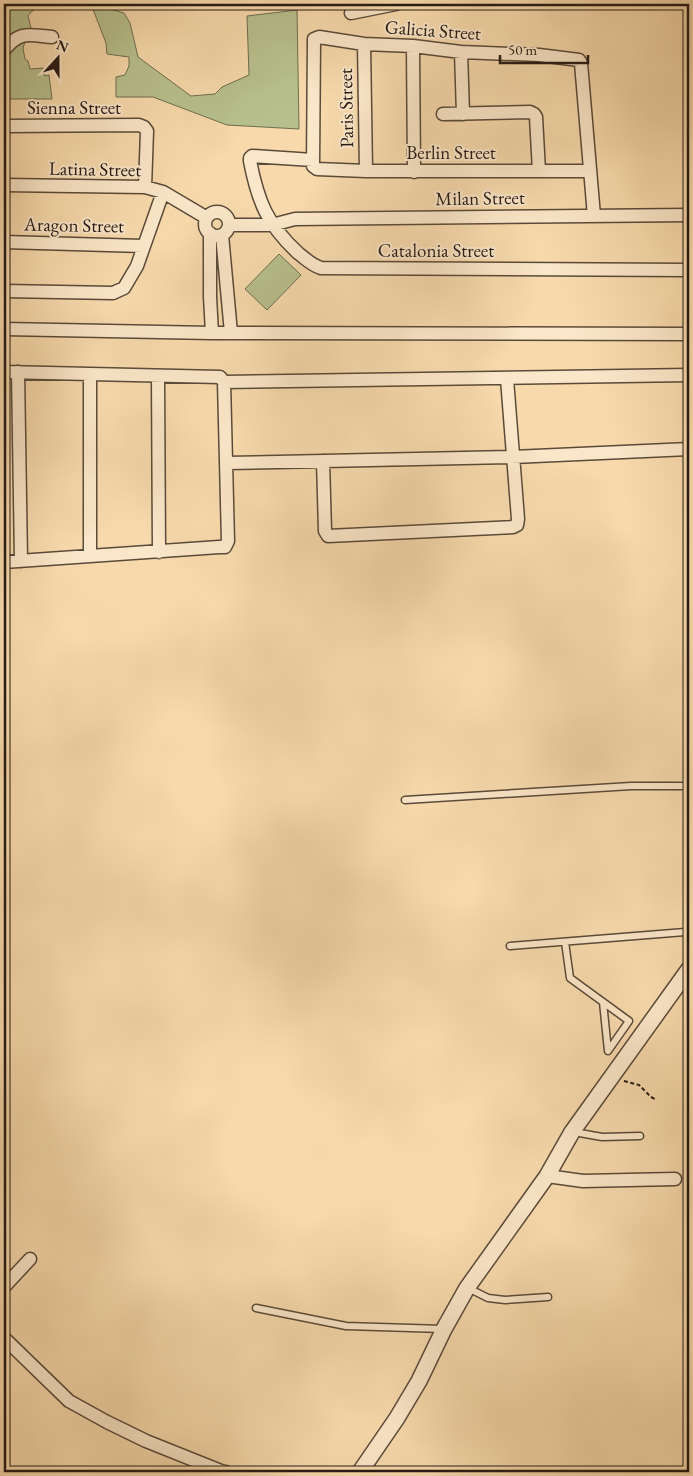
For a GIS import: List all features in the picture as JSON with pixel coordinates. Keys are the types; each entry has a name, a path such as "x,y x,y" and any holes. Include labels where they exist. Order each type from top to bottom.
{"street":[{"path":"351,13 396,4"},
{"path":"4,50 11,40 18,36 52,37"},
{"name":"Galicia Street","path":"313,163 314,39 413,46 461,52 539,55 579,60 581,63 594,216"},
{"name":"Paris Street","path":"364,44 366,171"},
{"path":"413,46 414,172"},
{"path":"461,52 463,114"},
{"path":"443,114 530,112 534,114 536,117 540,171"},
{"name":"Sienna Street","path":"4,126 139,125 144,127 146,131 145,187"},
{"name":"Berlin Street","path":"250,158 252,156 313,163 317,170 414,172 590,171"},
{"name":"Catalonia Street","path":"250,158 255,188 272,225 310,263 321,268 689,270"},
{"name":"Latina Street","path":"4,186 145,187 163,192 207,218"},
{"path":"4,291 113,293 124,288 137,266 163,192"},
{"path":"212,333 210,284 220,231 227,217 221,212 213,213 207,218 206,226 220,231"},
{"name":"Milan Street","path":"220,231 272,225 295,219 689,215"},
{"path":"220,231 231,333"},
{"name":"Aragon Street","path":"4,242 143,246"},
{"path":"210,284 226,282"},
{"path":"211,311 228,310"},
{"path":"4,329 212,333 689,334"},
{"path":"4,372 218,376 222,378 224,382 227,463 228,544 219,548 4,562"},
{"path":"18,372 21,561"},
{"path":"90,374 90,556"},
{"path":"224,382 689,375"},
{"path":"158,376 159,552"},
{"path":"323,461 325,531 327,535 513,527 517,525 518,520 507,378"},
{"path":"227,463 513,456 689,448"},
{"path":"364,1471 419,1381 444,1329 467,1288 547,1176 572,1132 689,969"},
{"path":"547,1176 583,1181 675,1179"},
{"path":"4,1287 30,1259"},
{"path":"4,1338 69,1401 146,1441 223,1472"}],"lane":[{"path":"405,800 632,786 682,786"},
{"path":"510,946 689,933"},
{"path":"565,942 570,978 603,1002 629,1021 608,1051 603,1002"},
{"path":"572,1132 602,1137 640,1136"},
{"path":"467,1288 488,1298 505,1300 548,1297"},
{"path":"256,1308 346,1326 444,1329"}],"path":[{"path":"612,1077 639,1085 655,1099"}],"green space":[{"path":"4,4 43,4 28,16 31,28 34,31 34,41 25,42 23,48 25,59 28,61 30,69 43,68 45,76 49,75 52,99 4,99"},
{"path":"91,4 110,4 110,9 124,13 130,23 138,57 191,96 215,94 222,87 249,75 247,16 297,10 299,129 227,125 153,97 116,97 116,77 125,75 129,66 129,57 107,54 106,43"},
{"path":"279,254 301,275 267,310 245,289"}]}
